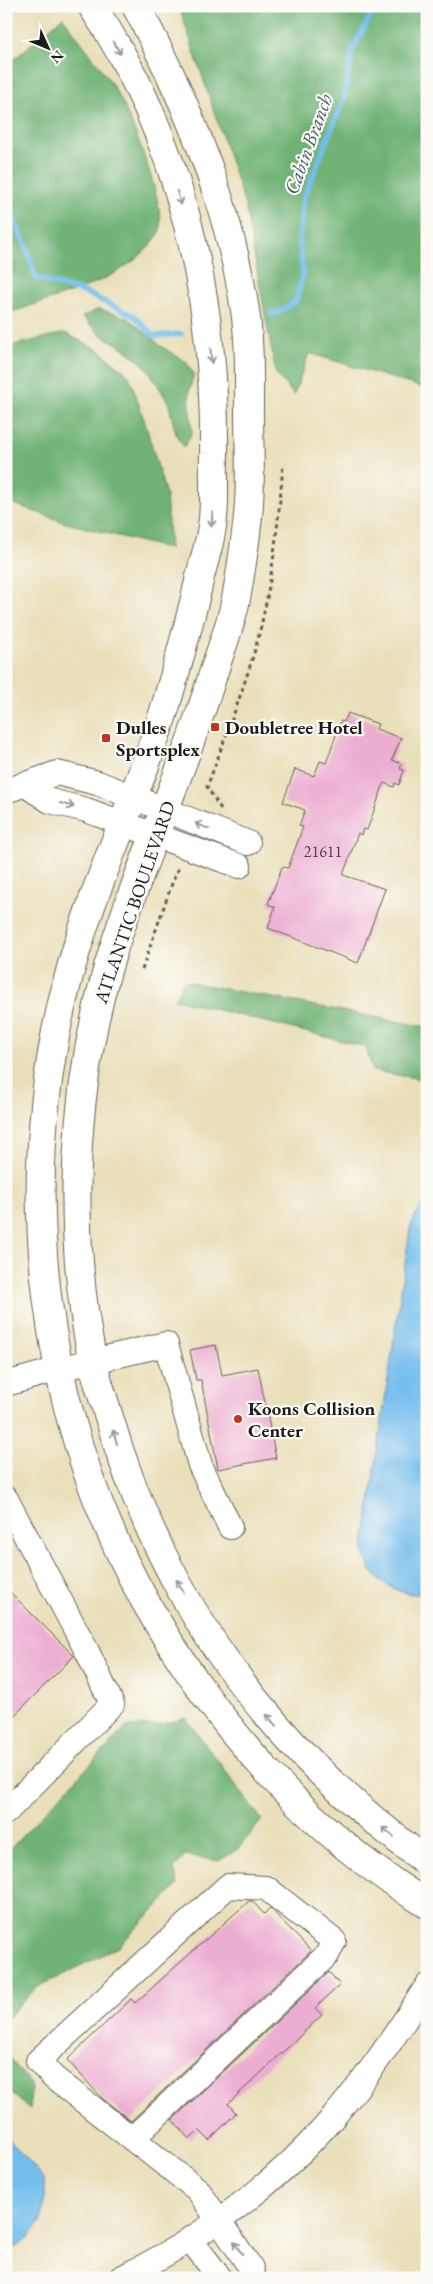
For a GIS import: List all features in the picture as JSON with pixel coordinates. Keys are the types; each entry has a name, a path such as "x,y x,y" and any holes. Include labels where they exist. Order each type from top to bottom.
{"main road":[{"name":"ATLANTIC BOULEVARD","path":"92,6 147,104 163,144 197,260 209,336 214,408 213,524 192,615 164,712 82,929 66,984 56,1036 45,1108 40,1202 45,1274 59,1369 88,1471 116,1542 168,1640 195,1680 261,1764 306,1810 367,1862 427,1904"},
{"name":"ATLANTIC BOULEVARD","path":"136,6 192,120 230,238 246,314 249,388 249,502 236,600 206,698 109,964 95,1016 82,1091 76,1182 83,1295 92,1362 118,1449 154,1537 199,1620 220,1654 274,1723 326,1778 385,1831 427,1862"}],"street":[{"path":"15,787 57,773 98,783 248,843"},
{"path":"15,787 50,801 86,810 122,825 239,866"},
{"path":"6,1384 59,1369 166,1344 200,1465 230,1527"},
{"path":"6,1499 87,1651 112,1704 6,1812"},
{"path":"132,2139 327,1955 334,1942 266,1888 228,1886 38,2061 54,2078 132,2139 198,2190 252,2268 253,2278"},
{"path":"121,2278 190,2239 219,2220 286,2166 322,2130 363,2080 427,1986"},
{"path":"190,2239 220,2278"}],"path":[{"path":"220,813 221,806 207,787 241,691 262,622 273,563 283,465"},
{"path":"142,970 176,872 184,864"}],"green space":[{"path":"179,6 427,6 427,389 309,353 294,395 276,374 245,205"},
{"path":"63,17 108,78 120,98 148,167 155,189 161,225 158,235 145,251 128,265 110,276 90,285 6,314 6,66"},
{"path":"99,309 128,318 161,346 186,362 194,374 189,392 192,434 184,447 176,434 168,402 148,369 125,349 101,335 82,317"},
{"path":"65,333 99,350 129,375 166,495 170,549 66,523 6,501 6,347"},
{"path":"184,981 427,1027 427,1080 373,1071 366,1047 174,999"},
{"path":"186,1718 262,1820 238,1849 219,1861 186,1855 174,1868 178,1885 118,1947 36,1988 6,2019 6,1853 126,1727 159,1725"},
{"path":"6,2054 31,2084 30,2109 6,2089"}],"water":[{"path":"427,1202 427,1593 413,1594 391,1587 378,1578 370,1568 363,1550 411,1223 421,1205"},
{"path":"6,2136 44,2179 44,2207 39,2224 35,2230 6,2254"}],"building":[{"path":"348,713 378,724 376,729 401,738 392,760 402,764 400,769 404,770 399,785 395,783 394,787 384,783 367,830 363,829 361,835 358,833 343,875 385,889 358,963 268,928 275,907 268,904 282,867 288,868 303,827 299,826 305,810 283,802 295,769 314,776 320,761 326,763 341,721 344,722"},
{"name":"Koons Collision Center","path":"216,1345 222,1375 258,1368 276,1458 218,1469 201,1380 196,1380 190,1350"},
{"path":"6,1588 74,1656 6,1724"},
{"path":"249,1901 252,1901 264,1914 270,1908 311,1951 131,2121 103,2099 67,2060 131,1999 135,2003"},
{"path":"329,1972 340,1985 315,2008 322,2015 228,2104 236,2113 209,2140 199,2130 189,2139 172,2120"}],"waterway":[{"name":"Cabin Branch","path":"271,314 279,312 296,301 303,273 299,240 303,199 344,99 352,51 376,6"},
{"name":"Cabin Branch","path":"6,204 25,243 36,278 84,292 134,316 154,336 181,334"}],"place":[{"name":"Doubletree Hotel","path":"215,727"},
{"name":"Dulles Sportsplex","path":"106,738"},
{"name":"Koons Collision Center","path":"238,1419"}]}
